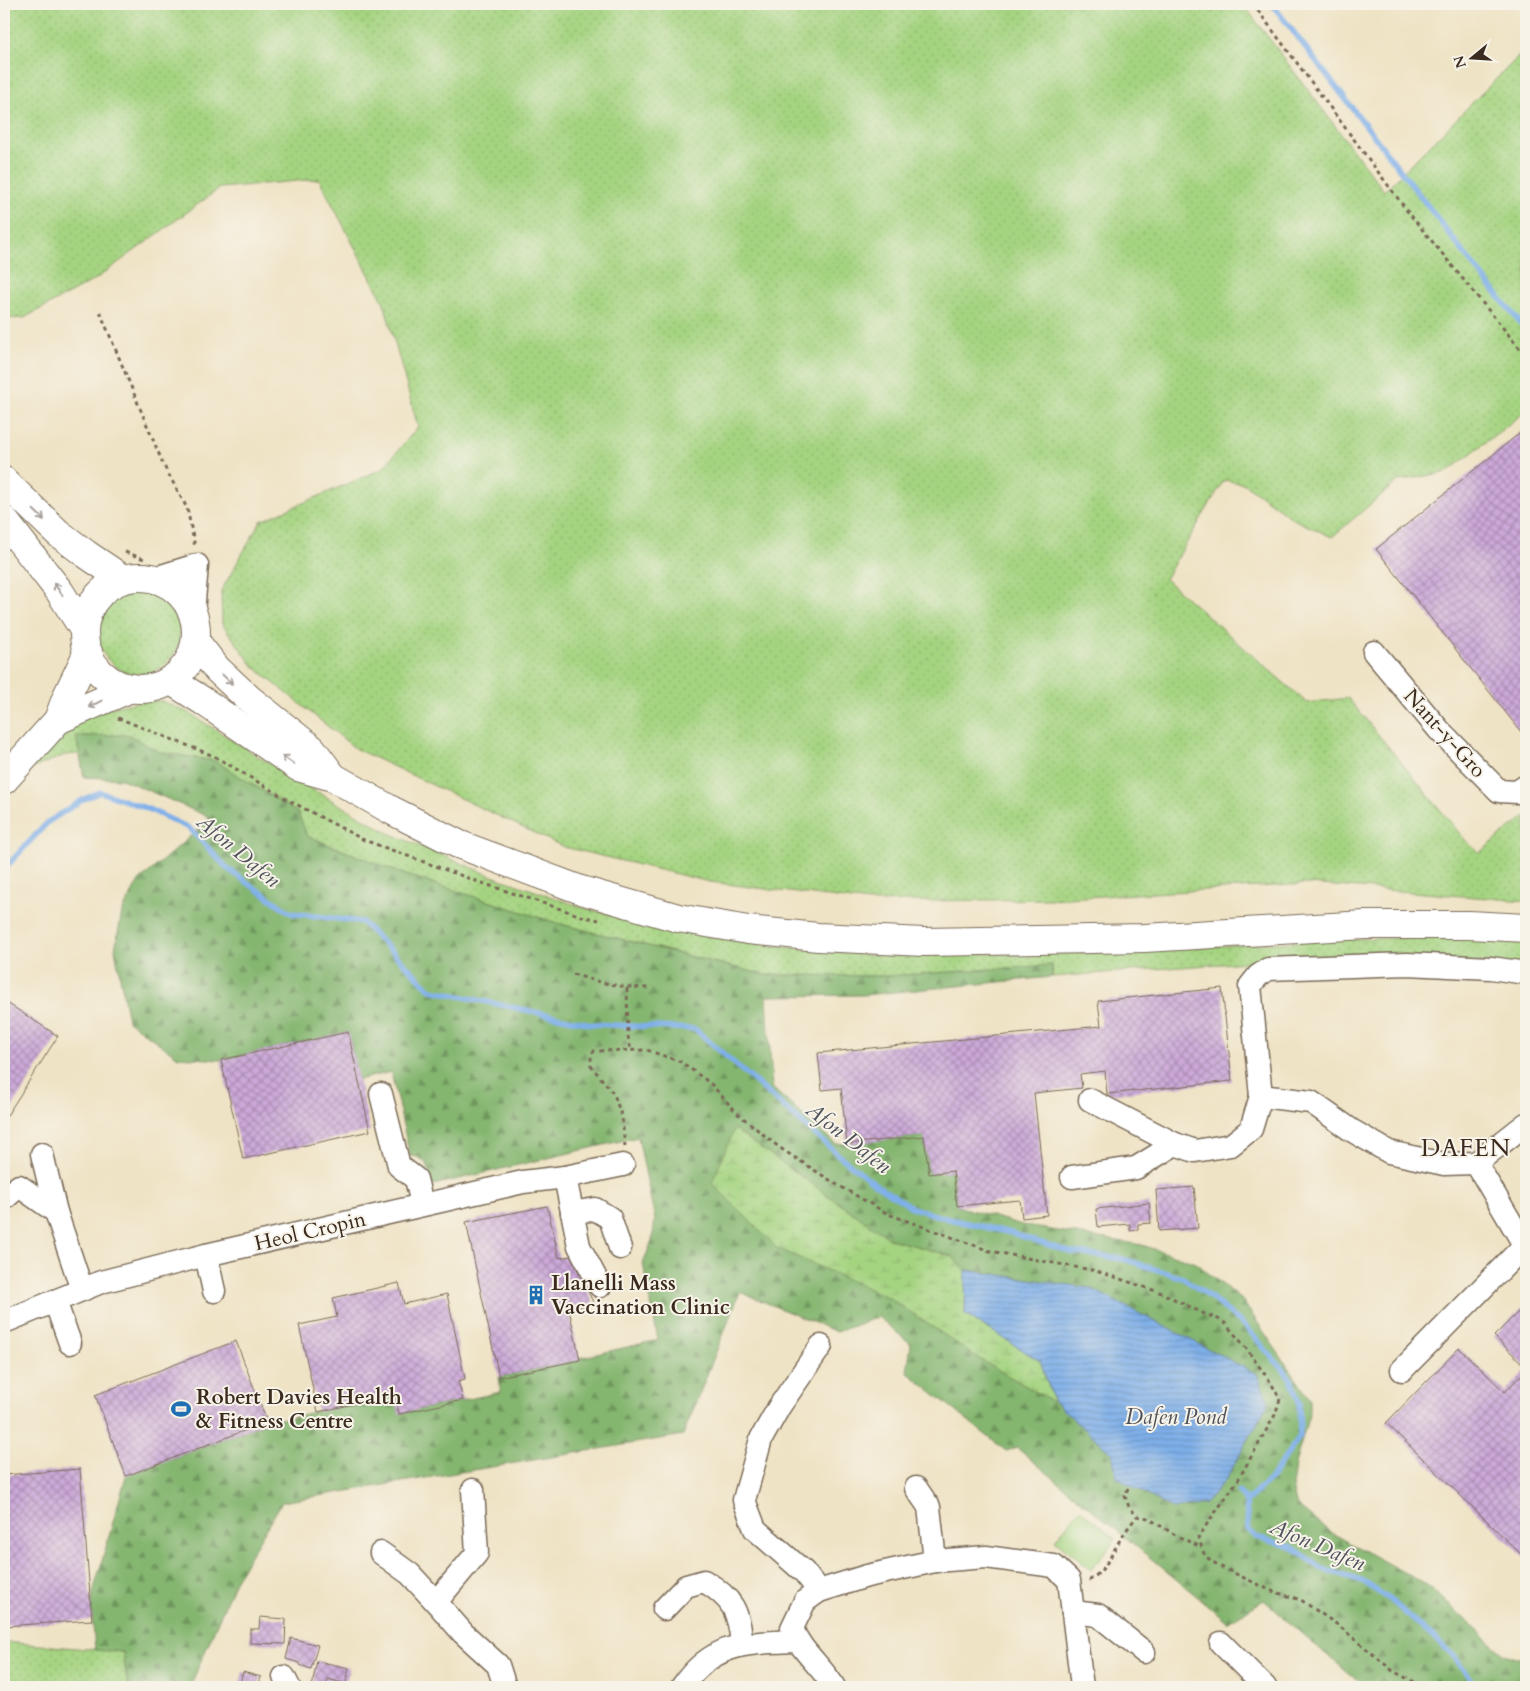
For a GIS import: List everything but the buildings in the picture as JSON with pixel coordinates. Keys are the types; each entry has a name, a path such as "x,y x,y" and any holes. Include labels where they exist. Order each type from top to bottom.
{"main road":[{"path":"4,481 58,533 123,579"},
{"path":"4,520 60,592 86,641 98,669 112,682 131,688 144,689 158,686 170,680 182,670 191,657 196,642 196,627 193,613 185,598 171,586 165,574 123,579 108,587 96,598 88,614 86,641 58,720 4,780"},
{"path":"196,642 216,669 248,698 312,749 333,777"},
{"path":"170,680 298,767 333,777 390,810 458,844 581,890 678,918 748,930 818,937 924,942 1145,938 1365,925 1469,925 1526,928"},
{"path":"58,720 131,688"}],"street":[{"path":"165,574 197,564 193,613"},
{"name":"Nant-y-Gro","path":"1374,652 1439,730 1499,791 1517,792 1526,786"},
{"path":"1090,1100 1175,1144 1195,1151 1231,1145 1251,1129 1261,1096 1250,986 1258,976 1268,969 1407,964 1491,968 1526,973"},
{"path":"381,1094 399,1166 416,1179 422,1204"},
{"path":"1261,1096 1311,1102 1351,1130 1389,1152 1444,1164 1476,1163 1526,1124"},
{"path":"1072,1177 1136,1168 1175,1144"},
{"path":"56,1212 11,1193 42,1154 56,1212 82,1290"},
{"path":"1402,1370 1525,1247 1476,1163"},
{"name":"Heol Cropin","path":"4,1322 101,1282 206,1255 523,1182 565,1177 623,1166"},
{"path":"565,1177 579,1246 600,1286"},
{"path":"572,1213 595,1209 610,1218 620,1248"},
{"path":"206,1255 214,1291"},
{"path":"55,1301 70,1343"},
{"path":"819,1592 804,1572 755,1530 744,1500 761,1439 779,1407 821,1346"},
{"path":"916,1488 930,1507 935,1561"},
{"path":"436,1602 476,1553 472,1490"},
{"path":"380,1553 410,1574 463,1632 498,1665 506,1687"},
{"path":"834,1687 826,1674 797,1641 792,1628 806,1602 819,1592 867,1576 935,1561 986,1557 1054,1566 1068,1580 1082,1687"},
{"path":"664,1609 686,1586 704,1581 718,1589 736,1609 742,1644"},
{"path":"1073,1612 1098,1615 1144,1652"},
{"path":"682,1687 691,1674 720,1652 742,1644 797,1641"},
{"path":"1222,1643 1265,1687"}],"path":[{"path":"1253,4 1408,212 1526,356"},
{"path":"100,312 164,466 187,508 197,564"},
{"path":"124,551 165,574"},
{"path":"114,716 214,756 290,801 364,840 585,918 604,921"},
{"path":"573,974 596,982 627,988 651,988"},
{"path":"627,988 628,1036 631,1051"},
{"path":"623,1166 625,1146 622,1118 614,1094 591,1066 591,1055 594,1050 647,1050 681,1062 710,1083 737,1113 780,1148 836,1184 888,1214 990,1251 1096,1271 1162,1293 1223,1321 1243,1344 1280,1399 1275,1416 1238,1480 1198,1537 1205,1556 1220,1566 1272,1591 1301,1600 1338,1625 1393,1671 1424,1687"},
{"path":"1128,1488 1125,1496 1129,1507 1137,1516 1148,1518 1177,1536 1202,1547"},
{"path":"1090,1580 1100,1574 1123,1535 1137,1516"}],"green space":[{"path":"4,4 1243,4 1384,191 1526,49 1526,411 1447,472 1398,481 1332,537 1295,520 1245,484 1224,480 1165,579 1307,703 1348,698 1466,841 1479,853 1526,816 1526,901 1309,884 1049,899 869,902 710,882 564,847 356,749 254,667 222,624 221,591 261,521 382,469 418,427 384,303 319,179 220,188 96,279 24,318 4,319"},
{"path":"139,592 155,595 168,604 177,617 180,633 177,649 168,662 155,671 139,674 123,671 110,662 101,649 98,633 101,617 110,604 123,595"},
{"path":"148,701 162,701 189,713 293,778 389,833 492,876 590,910 719,938 868,955 1088,953 1348,939 1466,937 1526,940 1526,964 1312,957 1052,977 1052,966 888,976 765,975 560,924 403,874 307,836 298,813 215,761 159,752 129,735 77,736 80,754 65,755 31,769 61,735 80,719 105,709"},
{"path":"129,735 159,752 215,761 298,813 307,836 403,874 560,924 765,975 888,976 1052,965 1052,977 863,995 767,996 772,1088 836,1144 924,1136 929,1174 953,1171 957,1206 1022,1225 1142,1245 1194,1262 1242,1300 1310,1399 1310,1411 1295,1464 1292,1488 1297,1506 1330,1532 1427,1585 1504,1654 1520,1659 1526,1658 1526,1687 1367,1687 1320,1650 1264,1600 1228,1622 1017,1448 1006,1451 907,1372 911,1344 878,1317 837,1332 740,1292 683,1435 282,1502 236,1579 190,1687 128,1687 123,1652 95,1650 91,1600 126,1476 267,1422 395,1395 400,1414 501,1392 499,1377 579,1360 579,1358 658,1340 643,1263 652,1241 655,1220 638,1137 433,1185 427,1164 418,1157 410,1156 391,1072 358,1080 348,1032 221,1060 178,1057 128,1021 115,949 122,912 138,882 211,818 122,779 84,777 76,736","holes":["735,1130 890,1239 951,1256 966,1270 1090,1288 1112,1453 1054,1402 986,1363 888,1297 777,1248"]},
{"path":"734,1129 890,1239 951,1256 966,1270 965,1314 1040,1361 1054,1402 986,1363 888,1297 777,1248 712,1183"},
{"path":"1080,1509 1116,1539 1091,1570 1055,1540"},
{"path":"4,1642 123,1652 128,1687 4,1687"}],"water":[{"name":"Dafen Pond","path":"966,1270 1090,1288 1257,1374 1269,1402 1227,1478 1205,1504 1173,1509 1117,1478 1112,1453 1054,1402 1040,1361 965,1314"}],"waterway":[{"path":"1272,4 1471,262 1526,330"},
{"name":"Afon Dafen","path":"4,869 48,822 84,799 100,792 146,808 189,828 228,869 291,913 362,922 431,990 591,1024 695,1029 842,1158 878,1186 913,1208 945,1218 1011,1233 1070,1252 1123,1259 1183,1278 1213,1299 1245,1326 1291,1379 1299,1402 1300,1436 1271,1478 1246,1502"},
{"path":"1239,1492 1246,1502"},
{"name":"Afon Dafen","path":"1246,1502 1248,1529 1256,1537 1292,1547 1321,1568 1364,1582 1394,1603 1453,1655 1476,1687"}],"place":[{"name":"Llanelli Mass Vaccination Clinic","path":"536,1295"},
{"name":"Robert Davies Health & Fitness Centre","path":"181,1409"}],"district":[{"name":"DAFEN","path":"1466,1148"}]}
